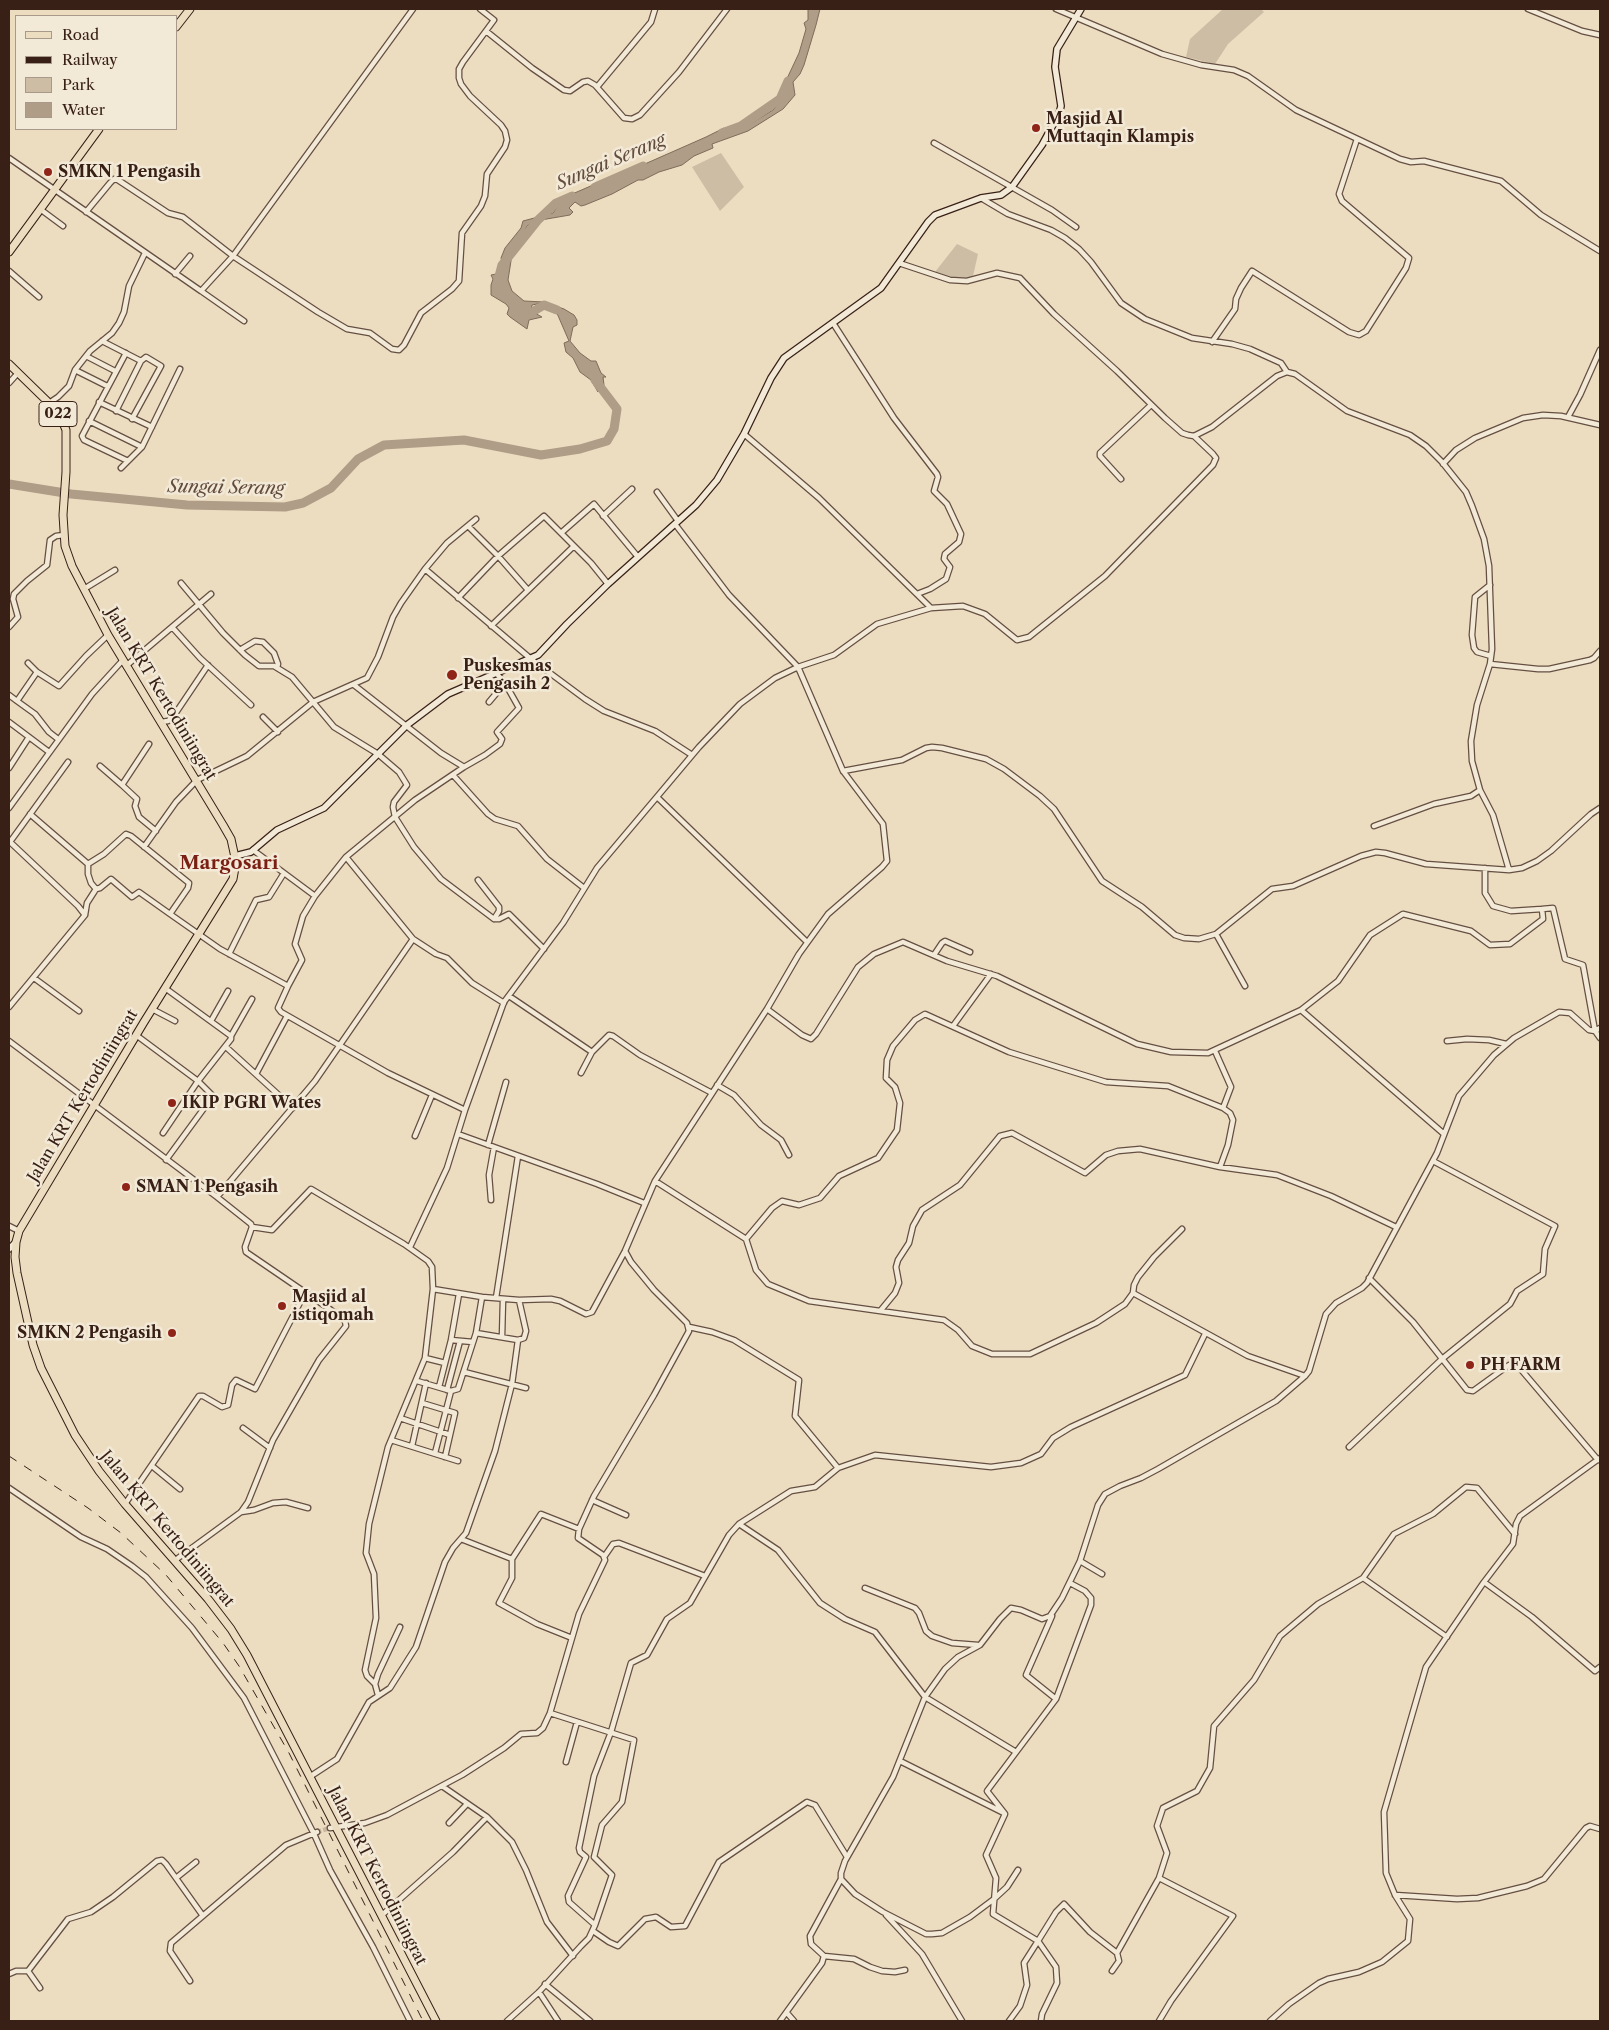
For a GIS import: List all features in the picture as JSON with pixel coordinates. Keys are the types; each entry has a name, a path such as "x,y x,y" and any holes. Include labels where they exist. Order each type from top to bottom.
{"main road":[{"path":"178,24 190,9"},
{"path":"9,252 98,130"},
{"name":"Jalan KRT Kertodiniingrat","path":"9,364 50,403 61,418 66,430 65,481 62,504 65,546 72,566 124,663 197,780 231,839 236,856 233,879 136,1035 19,1231 12,1260 33,1345 41,1368 75,1435 99,1471 125,1504 208,1599 231,1629 247,1655 311,1776 333,1828 382,1915 436,2021"}],"street":[{"path":"201,291 233,256 414,9"},
{"path":"86,212 110,183 114,179 118,180 168,213 183,217 233,256 347,329 370,333 395,350 402,348 421,314 459,281 462,234 481,206 485,196 487,174 507,140 501,125 470,96 459,78 462,62 494,20 480,9"},
{"path":"597,87 651,22 655,9"},
{"path":"486,31 532,68 566,91 570,91 586,81 597,87 624,118 632,119 640,115 679,72 727,9"},
{"path":"1056,9 1162,54 1234,70 1248,76 1296,110 1400,159 1424,161 1501,181 1541,215 1600,251"},
{"path":"236,856 246,855 277,830 324,808 407,725 448,694 538,655 608,584 701,500 717,480 744,434 776,368 784,358 881,288 935,215 980,198 1001,195 1012,187 1042,145 1059,114 1061,106 1056,58 1060,42 1081,9"},
{"path":"1528,9 1582,32 1600,35"},
{"path":"1212,342 1235,309 1236,299 1252,271 1349,332 1359,335 1366,331 1406,268 1409,258 1342,201 1339,194 1357,139"},
{"path":"934,143 1052,210 1076,227"},
{"path":"9,158 244,321"},
{"path":"980,198 1008,214 1051,230 1065,238 1091,262 1112,292 1130,310 1144,319 1192,338 1232,344 1250,349 1281,363 1287,372"},
{"path":"40,209 63,226"},
{"path":"50,403 64,392 86,356 112,333 122,319 129,286 145,253"},
{"path":"175,274 190,256"},
{"path":"410,1248 447,1168 465,1110 508,996 544,949 597,868 692,755 740,704 775,678 798,667 834,655 877,624 931,608 963,606 985,614 1017,640 1029,637 1105,576 1213,465 1216,458 1214,454 1194,436 1182,433 1054,314 1020,278 997,273 967,281 950,280 899,263"},
{"path":"9,271 39,297"},
{"path":"833,323 894,418 937,474 938,477 934,491 947,504 961,534 958,542 945,554 944,559 950,567 946,579 930,589 917,594"},
{"path":"102,341 141,361"},
{"path":"1568,417 1583,390 1600,350"},
{"path":"126,353 106,386 100,402 83,434 84,440 128,461"},
{"path":"86,356 115,371"},
{"path":"116,410 141,361 146,357 161,366 132,419"},
{"path":"121,468 142,448 180,369"},
{"path":"76,370 106,386"},
{"path":"1194,436 1212,428 1277,376 1287,372 1295,374 1347,411 1410,435 1426,446 1466,492 1484,539 1490,585 1491,656 1477,705 1470,741 1472,760 1480,790 1493,815 1509,870"},
{"path":"9,383 18,373"},
{"path":"100,402 152,427"},
{"path":"1121,479 1100,456 1100,453 1152,405"},
{"path":"1443,464 1456,450 1475,438 1514,421 1543,415 1568,417 1600,426"},
{"path":"90,421 142,448"},
{"path":"744,434 819,498 931,608"},
{"path":"604,516 632,489"},
{"path":"433,1290 503,1299 556,1300 588,1315 592,1312 625,1251 655,1181 807,942 828,914 882,867 887,858 883,824 843,770 798,667 729,595 657,492"},
{"path":"561,533 594,504 638,557"},
{"path":"458,598 498,556 544,516 592,563 608,584"},
{"path":"144,847 176,802 197,780 247,756 313,702 354,685 370,675 393,617 401,603 425,569 447,543 476,519"},
{"path":"468,526 528,590"},
{"path":"9,627 18,617 13,599 14,594 47,565 50,540 56,536 64,535"},
{"path":"491,626 574,546"},
{"path":"425,569 531,659 604,711 655,731 692,755"},
{"path":"84,589 115,570"},
{"path":"181,582 240,650 259,666 277,667 292,678 334,726 378,754 399,772 406,781 405,789 394,802 395,817 414,847 432,869 453,888 494,919 499,919 509,914 544,949"},
{"path":"1490,585 1475,597 1472,636 1476,652 1491,656"},
{"path":"9,808 58,739 104,680 211,594"},
{"path":"172,627 208,666 251,705"},
{"path":"28,663 59,686 108,635"},
{"path":"240,650 255,641 263,642 274,653 278,664 277,667"},
{"path":"1490,664 1549,669 1590,660 1600,651"},
{"path":"161,722 168,721 172,717 208,666"},
{"path":"17,701 38,672"},
{"path":"465,1110 432,1095 339,1045 287,1016 278,1008 301,964 302,957 297,948 296,939 303,916 314,896 346,857 395,817 464,767 498,747 502,739 497,732 519,708 505,683 496,673"},
{"path":"489,702 505,683"},
{"path":"354,685 441,753 464,767"},
{"path":"9,695 35,714 49,732 58,739"},
{"path":"263,717 278,732"},
{"path":"9,730 11,723 49,752"},
{"path":"9,768 29,738"},
{"path":"122,785 149,744"},
{"path":"843,770 902,760 932,747 986,759 1004,769 1054,809 1102,881 1142,907 1179,937 1199,939 1216,934 1272,889 1293,886 1368,854 1385,853 1426,864 1509,870 1522,868 1537,861 1600,808"},
{"path":"68,762 9,841 86,914"},
{"path":"100,766 137,799 135,806 139,817 156,831"},
{"path":"453,775 488,814 496,819 518,826 547,859 584,888"},
{"path":"1374,826 1434,804 1471,796 1480,790"},
{"path":"657,797 807,942"},
{"path":"30,814 88,864 88,874 91,883 96,889"},
{"path":"88,864 104,854 126,834 131,836 190,884 170,914"},
{"path":"9,853 14,846"},
{"path":"254,850 314,896"},
{"path":"346,857 413,939 436,954 447,958 472,983 504,1004"},
{"path":"1485,868 1485,893 1493,906 1511,911 1553,908 1565,959 1583,965 1595,1031 1600,1038"},
{"path":"229,954 256,900 269,897 284,873"},
{"path":"9,1007 86,914 87,904 96,889 111,879 132,898 139,892 229,954 288,986"},
{"path":"478,880 499,907 499,912 494,919"},
{"path":"766,1009 804,1037 810,1038 816,1034 854,972 868,957 889,946 904,942 947,962 992,974 1142,1046 1188,1054 1215,1051 1301,1010 1338,981 1370,935 1402,914 1471,931 1490,945 1510,944 1543,920 1542,909"},
{"path":"1216,934 1245,986"},
{"path":"217,1197 315,1081 413,939"},
{"path":"934,955 945,941 970,952"},
{"path":"953,1026 992,974"},
{"path":"34,978 78,1011"},
{"path":"165,988 231,1036"},
{"path":"210,1021 228,991"},
{"path":"508,996 592,1052"},
{"path":"163,1133 198,1081 232,1039 231,1036 252,999"},
{"path":"152,1009 175,1021"},
{"path":"1301,1010 1444,1134"},
{"path":"1056,1699 1026,1675 1053,1612 1080,1561 1098,1505 1105,1494 1150,1474 1276,1401 1305,1376 1309,1371 1326,1314 1336,1303 1365,1286 1433,1161 1459,1096 1474,1076 1506,1044 1559,1012 1570,1013 1587,1029 1595,1031 1600,1028"},
{"path":"746,1239 772,1208 782,1201 799,1205 820,1198 839,1176 878,1158 897,1130 900,1103 895,1087 886,1078 887,1060 893,1046 915,1020 925,1014 1009,1052 1106,1082 1168,1086 1223,1108 1230,1113 1233,1120 1228,1145 1220,1166"},
{"path":"256,1074 287,1016"},
{"path":"136,1035 213,1094 213,1098 166,1160"},
{"path":"580,1073 592,1052 606,1037 613,1036 640,1056 712,1093"},
{"path":"1447,1040 1489,1040 1506,1044"},
{"path":"9,1041 217,1197 251,1224 252,1227 272,1230 311,1189 410,1248 430,1263 433,1274 433,1290 425,1358 391,1440 375,1494 366,1549 374,1574 376,1618 365,1670 367,1676 375,1684 378,1695"},
{"path":"226,1047 242,1059 293,1108"},
{"path":"1215,1051 1231,1087 1223,1108"},
{"path":"488,1145 506,1082"},
{"path":"717,1085 734,1095 761,1125 781,1140 789,1156"},
{"path":"415,1136 432,1095"},
{"path":"881,1310 895,1293 899,1283 896,1267 898,1260 909,1243 913,1226 922,1210 960,1185 1000,1136 1012,1133 1085,1173 1106,1155 1118,1151 1140,1150 1277,1175 1298,1182 1396,1228"},
{"path":"458,1134 644,1203"},
{"path":"491,1200 489,1175 494,1147"},
{"path":"496,1298 518,1156"},
{"path":"1349,1447 1442,1359 1510,1304 1517,1291 1543,1274 1545,1249 1554,1226 1433,1161"},
{"path":"655,1181 746,1239 756,1270 768,1284 809,1301 944,1320 958,1330 972,1346 992,1354 1030,1354 1096,1323 1125,1304 1133,1293 1134,1285 1138,1278 1154,1257 1182,1229"},
{"path":"9,1226 19,1231"},
{"path":"174,1561 241,1512 252,1494 270,1448 316,1366 346,1326 345,1321 246,1252 252,1227"},
{"path":"9,1250 16,1242"},
{"path":"625,1251 631,1262 654,1290 689,1327 712,1332 734,1340 799,1380 795,1416 838,1468"},
{"path":"1270,2021 1289,2004 1319,1983 1359,1972 1382,1962 1408,1941 1410,1920 1386,1873 1384,1812 1426,1667 1484,1582 1514,1544 1516,1524 1520,1516 1599,1459 1518,1366 1509,1365 1473,1392 1466,1390 1404,1312 1370,1278"},
{"path":"125,1504 200,1396 206,1397 222,1407 228,1405 232,1385 236,1380 255,1389 305,1292"},
{"path":"1133,1293 1248,1356 1305,1376"},
{"path":"439,1387 451,1340 459,1294"},
{"path":"417,1381 449,1391 458,1389 476,1333 482,1297"},
{"path":"502,1337 503,1299"},
{"path":"476,1333 518,1340 524,1338 526,1334 519,1300"},
{"path":"604,1557 580,1541 578,1538 579,1529 592,1500 688,1336 689,1327"},
{"path":"595,1925 569,1902 568,1896 586,1859 586,1856 580,1852 579,1848 594,1776 611,1732 631,1663 647,1655 667,1619 690,1603 729,1535 739,1524 791,1491 815,1487 838,1468 875,1454 991,1467 1021,1463 1041,1454 1053,1438 1071,1426 1185,1376 1205,1334"},
{"path":"451,1340 473,1342"},
{"path":"311,1776 337,1759 371,1699 390,1688 410,1658 421,1635 445,1562 453,1548 466,1533 495,1451 512,1384 518,1340"},
{"path":"435,1453 460,1341"},
{"path":"425,1358 445,1363"},
{"path":"464,1372 526,1388"},
{"path":"412,1446 426,1383"},
{"path":"422,1403 456,1415 444,1456"},
{"path":"400,1418 450,1434"},
{"path":"243,1428 270,1448"},
{"path":"391,1440 458,1461"},
{"path":"152,1466 180,1489"},
{"path":"1116,1953 1159,1878 1167,1853 1157,1826 1163,1808 1197,1791 1210,1768 1214,1726 1254,1680 1280,1636 1318,1604 1363,1578 1394,1534 1433,1514 1466,1487 1477,1488 1515,1534"},
{"path":"9,1488 81,1537 107,1550 132,1566 146,1577 192,1628 244,1698 315,1833 330,1870 373,1947 410,2021"},
{"path":"592,1500 626,1515"},
{"path":"241,1512 254,1510 273,1503 286,1502 308,1508"},
{"path":"572,1638 537,1624 499,1603 512,1578 512,1559 541,1514 579,1529"},
{"path":"739,1524 778,1550 820,1603 845,1619 874,1632 925,1697 1016,1752"},
{"path":"461,1539 512,1559"},
{"path":"333,1828 365,1823 387,1816 442,1786 504,1748 521,1734 539,1732 550,1713 579,1614 604,1562 604,1557 613,1544 617,1542 706,1576"},
{"path":"1080,1561 1102,1574"},
{"path":"1363,1578 1447,1637"},
{"path":"1484,1582 1532,1617 1595,1670 1600,1666"},
{"path":"1005,1814 987,1792 1056,1699 1092,1605 1091,1598 1085,1591 1070,1583"},
{"path":"865,1588 915,1608 926,1631 932,1636 952,1643 980,1645"},
{"path":"906,1970 895,1972 882,1971 854,1959 824,1956 811,1944 810,1936 841,1879 842,1867 894,1777 925,1697 944,1669 958,1657 980,1645 1007,1610 1011,1608 1021,1610 1042,1619 1050,1616 1053,1612"},
{"path":"375,1684 400,1627"},
{"path":"508,2021 573,1956 593,1931 612,1874 594,1857 602,1825 622,1802 634,1740 550,1713"},
{"path":"566,1762 577,1722"},
{"path":"900,1761 1005,1814"},
{"path":"442,1786 506,1834 515,1846 546,1922 573,1956"},
{"path":"593,1931 608,1942 618,1946 644,1918 656,1917 672,1926 685,1926 719,1862 807,1802 815,1805 848,1857"},
{"path":"449,1823 467,1804"},
{"path":"1005,1814 986,1855 996,1878 993,1914 1038,1942 1056,1967 1057,1983 1042,2014 1041,2021"},
{"path":"382,1915 460,1845 487,1818"},
{"path":"1396,1895 1464,1898 1486,1896 1527,1886 1544,1879 1586,1828 1590,1826 1600,1829"},
{"path":"190,1981 170,1951 170,1945 286,1845 315,1833"},
{"path":"28,1971 68,1919 91,1912 158,1861 162,1860 166,1864 203,1916"},
{"path":"176,1878 196,1862"},
{"path":"841,1879 855,1894 883,1912 926,1934 937,1934 970,1917 1007,1887 1018,1870"},
{"path":"1159,1878 1233,1916 1171,2001 1159,2021"},
{"path":"1009,2021 1020,2006 1027,1986 1024,1963 1056,1912 1064,1904 1090,1932 1116,1953 1119,1961 1112,1971"},
{"path":"883,1912 922,1954 962,2021"},
{"path":"780,2021 822,1963 824,1956"},
{"path":"9,1974 16,1971 28,1971"},
{"path":"28,1971 40,1988"},
{"path":"546,1984 590,2021"},
{"path":"539,1992 558,2021"},
{"path":"787,2013 794,2021"}],"green space":[{"path":"1223,9 1261,9 1264,12 1228,44 1215,64 1186,57 1190,39"},
{"path":"721,153 744,187 720,211 692,167"},
{"path":"957,244 978,254 973,276 966,279 949,278 935,272"}],"water":[{"path":"808,9 820,9 804,65 800,74 793,82 795,95 783,109 748,131 712,144 713,148 694,156 682,165 659,172 643,180 638,180 612,194 585,205 581,206 575,202 569,208 573,212 570,215 535,221 527,226 513,248 508,280 512,291 524,301 544,302 564,309 574,315 577,325 573,327 570,341 580,353 591,361 596,361 601,373 606,377 603,377 604,385 601,393 599,388 598,392 591,380 580,372 573,358 566,352 564,343 569,341 556,311 542,303 532,305 531,311 542,317 529,320 527,329 507,314 509,308 506,304 491,295 493,279 491,275 501,273 503,267 501,258 505,248 521,228 523,221 553,213 563,198 600,182 612,183 638,167 724,128 742,129 773,110 782,100 783,87 799,53 806,29 804,23 808,20"}],"waterway":[{"name":"Sungai Serang","path":"722,133 741,126 780,99 788,81"},
{"name":"Sungai Serang","path":"595,187 643,166"},
{"name":"Sungai Serang","path":"497,284 502,265 538,220 556,203 572,196"},
{"name":"Sungai Serang","path":"523,315 524,317 544,305 557,310"},
{"name":"Sungai Serang","path":"9,484 71,494 187,505 285,507 303,503 331,488 358,459 384,445 464,440 541,455 580,449 607,441 614,429 617,409 595,380"}],"tunnel":[{"path":"317,1832 330,1828"}],"railway":[{"path":"9,1456 88,1508 121,1533 166,1575 223,1643 239,1666 289,1753 423,2021"}],"place":[{"name":"Masjid Al Muttaqin Klampis","path":"1036,128"},
{"name":"SMKN 1 Pengasih","path":"48,172"},
{"name":"Puskesmas Pengasih 2","path":"452,675"},
{"name":"IKIP PGRI Wates","path":"172,1103"},
{"name":"SMAN 1 Pengasih","path":"126,1187"},
{"name":"Masjid al istiqomah","path":"282,1306"},
{"name":"SMKN 2 Pengasih","path":"172,1333"},
{"name":"PH FARM","path":"1470,1365"}],"district":[{"name":"Margosari","path":"229,864"}]}
